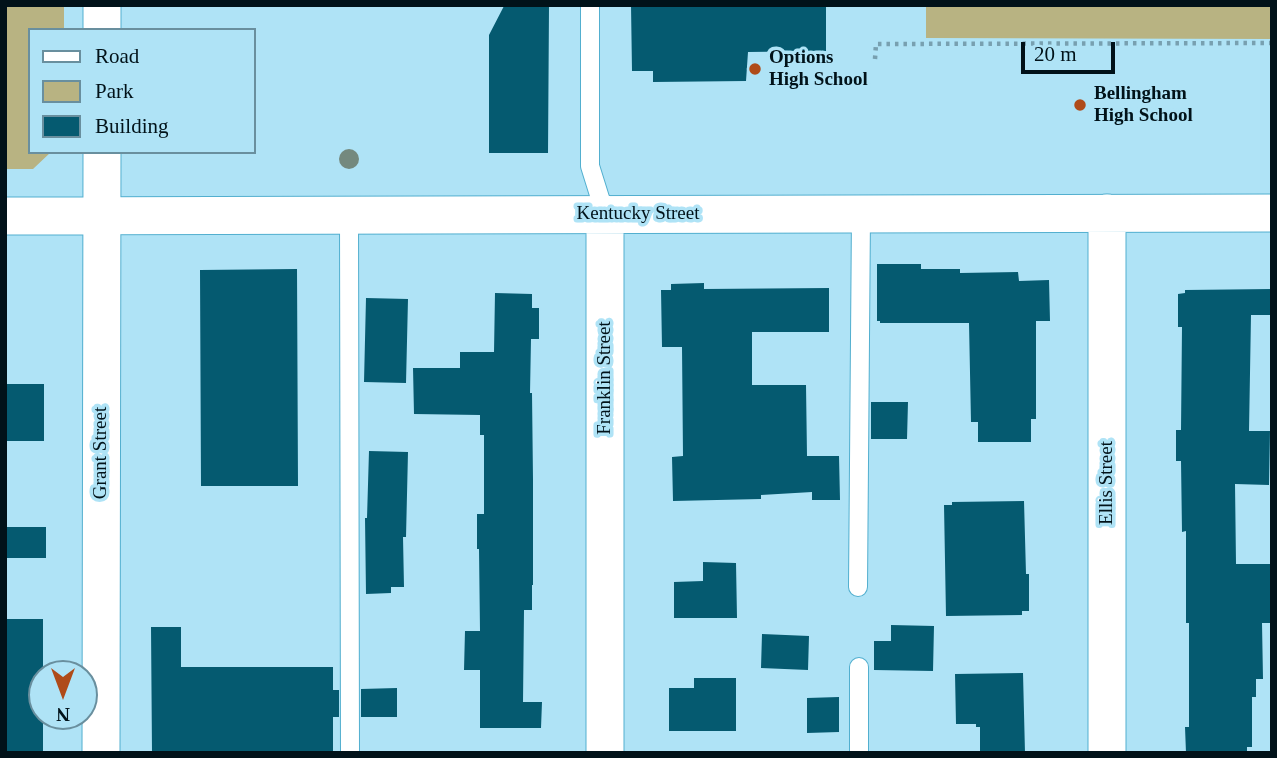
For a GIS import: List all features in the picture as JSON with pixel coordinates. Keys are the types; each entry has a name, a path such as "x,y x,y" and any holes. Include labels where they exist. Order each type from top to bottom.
{"street":[{"path":"102,5 102,28"},
{"name":"Grant Street","path":"101,753 102,154"},
{"name":"Ellis Street","path":"1107,213 1107,753"},
{"name":"Kentucky Street","path":"5,216 1272,213"},
{"name":"Franklin Street","path":"605,753 606,214"}],"lane":[{"name":"Franklin Street","path":"590,5 590,166 606,214"},
{"path":"858,587 860,214"},
{"path":"349,215 349,753"},
{"path":"859,667 859,753"}],"path":[{"path":"875,59 876,44 1272,43"}],"green space":[{"path":"5,5 64,5 64,28 28,28 28,154 49,154 33,169 5,169"},
{"path":"926,5 1272,5 1272,39 926,38"}],"building":[{"name":"Options High School","path":"631,5 826,5 826,51 748,52 746,81 653,82 653,71 632,71"},
{"path":"504,6 549,6 548,153 489,153 489,35"},
{"path":"877,264 921,264 921,269 960,269 960,273 1018,272 1019,281 1049,280 1050,321 1036,321 1036,419 1031,419 1031,442 978,442 978,422 971,422 969,323 880,323 877,321"},
{"path":"297,269 298,486 201,486 200,270"},
{"path":"704,283 704,289 829,288 829,332 752,332 752,385 806,385 807,456 839,456 840,500 812,500 812,492 761,495 761,499 673,501 672,457 683,456 682,347 662,347 661,290 671,290 671,284"},
{"path":"1272,289 1272,315 1251,315 1249,431 1270,431 1269,485 1235,484 1236,564 1272,564 1272,623 1262,623 1263,679 1256,679 1256,697 1252,697 1252,747 1247,747 1247,753 1186,753 1185,727 1189,727 1189,623 1186,623 1186,531 1182,532 1181,461 1176,461 1176,430 1181,430 1182,327 1178,327 1178,294 1185,293 1185,290"},
{"path":"495,293 532,294 532,308 539,308 539,339 531,339 533,585 532,610 524,610 523,702 542,702 541,728 480,728 480,670 464,670 465,631 480,631 477,514 484,514 484,435 480,435 480,415 414,414 413,368 460,368 460,352 494,352"},
{"path":"366,298 408,299 406,383 364,382"},
{"path":"5,384 44,384 44,441 5,441"},
{"path":"871,402 908,402 907,439 871,439"},
{"path":"369,451 408,452 406,537 403,537 404,587 391,587 391,593 366,594 365,518"},
{"path":"1024,501 1029,611 1022,611 1022,615 946,616 944,505 952,505 952,502"},
{"path":"5,527 46,527 46,558 5,558"},
{"path":"703,562 736,563 737,618 674,618 674,582 703,581"},
{"path":"5,619 43,619 43,660 28,660 28,730 43,730 43,753 5,753"},
{"path":"891,625 934,626 933,671 874,670 874,641 891,641"},
{"path":"151,627 181,627 181,667 333,667 333,690 339,690 339,717 333,717 333,753 152,753"},
{"path":"762,634 809,636 808,670 761,668"},
{"path":"1023,673 1025,753 980,753 980,727 976,727 976,724 956,724 955,674"},
{"path":"694,678 736,678 736,731 669,731 669,688 694,688"},
{"path":"397,688 397,717 361,717 361,689"},
{"path":"839,697 839,732 807,733 807,698"}],"place":[{"name":"Options High School","path":"755,69"},
{"name":"Bellingham High School","path":"1080,105"}]}
